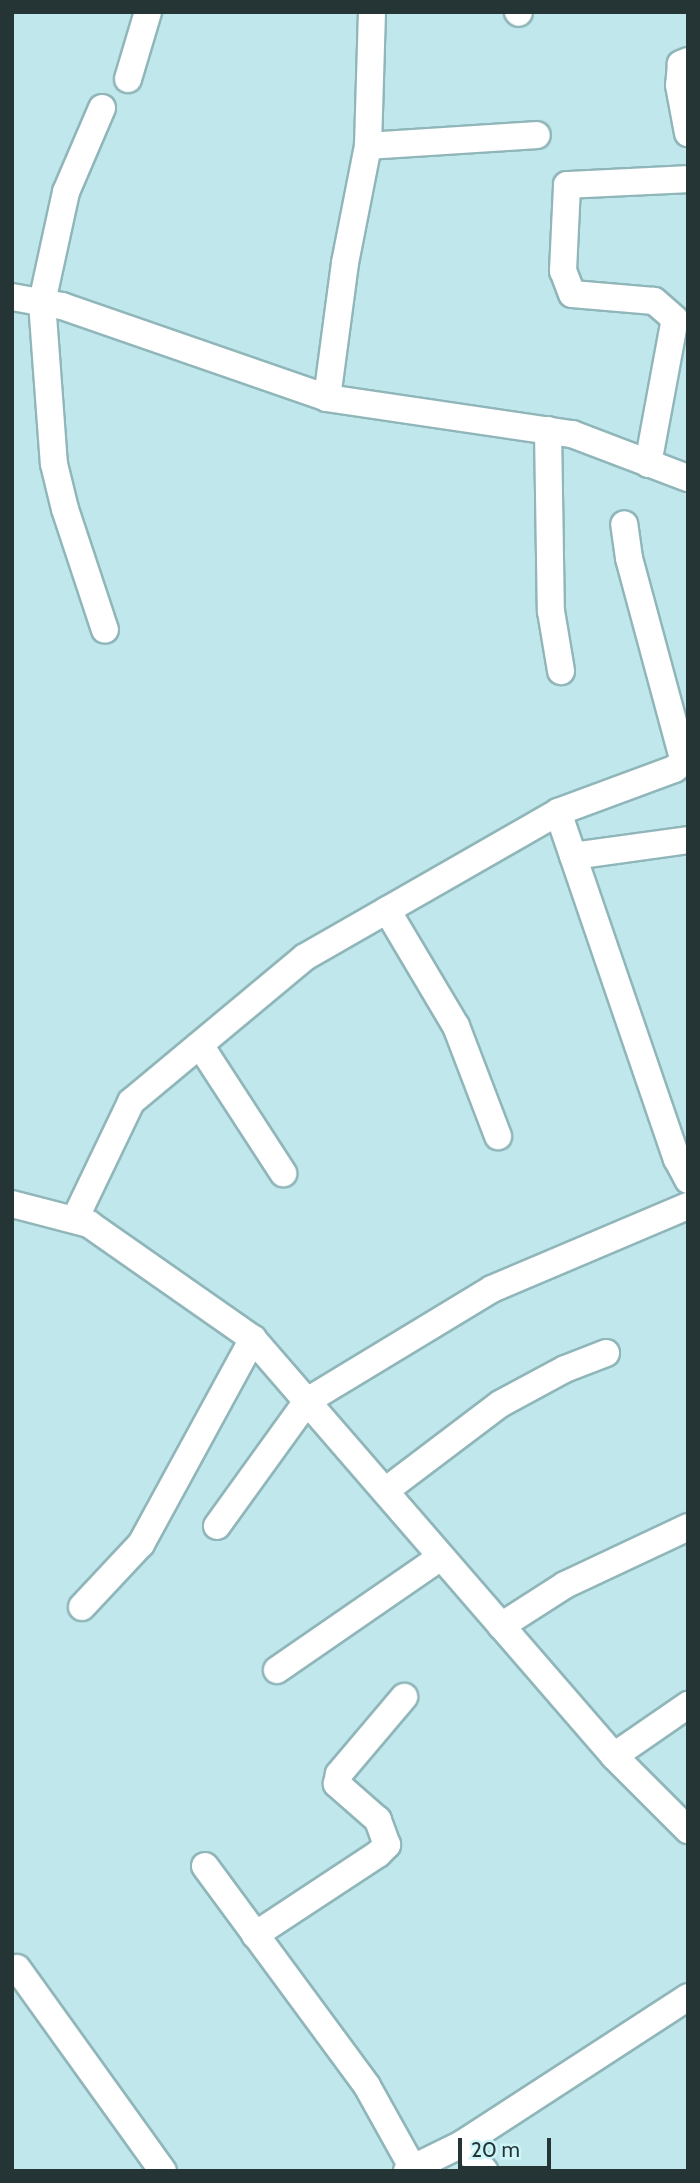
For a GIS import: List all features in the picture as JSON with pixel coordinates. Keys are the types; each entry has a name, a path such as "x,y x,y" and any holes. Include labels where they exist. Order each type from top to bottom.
{"street":[{"path":"128,79 148,12"},
{"path":"327,398 345,263 368,146 372,12"},
{"path":"688,61 681,64 679,85 688,133"},
{"path":"102,108 66,192 42,302 54,464 65,509 105,630"},
{"path":"368,146 537,135"},
{"path":"648,464 675,319 654,301 572,294 563,271 567,185 688,179"},
{"path":"12,297 62,306 327,398 572,434 688,478"},
{"path":"548,430 551,611 561,671"},
{"path":"75,1219 131,1102 304,957 558,812 674,769 684,762 629,558 624,524"},
{"path":"558,812 677,1159 688,1180"},
{"path":"573,856 688,840"},
{"path":"387,910 456,1026 498,1136"},
{"path":"200,1045 283,1172"},
{"path":"216,1526 307,1401 492,1289 688,1206"},
{"path":"13,1207 89,1224 253,1339 614,1756 688,1830"},
{"path":"82,1607 141,1544 253,1339"},
{"path":"385,1491 500,1404 565,1369 606,1353"},
{"path":"502,1626 565,1585 688,1527"},
{"path":"277,1670 441,1557"},
{"path":"256,1935 378,1854 387,1845 378,1820 337,1784 340,1774 404,1697"},
{"path":"614,1756 688,1705"},
{"path":"205,1866 367,2086 410,2169 462,2144 688,1997"},
{"path":"17,1968 163,2171"},
{"path":"462,2144 485,2171"}]}
